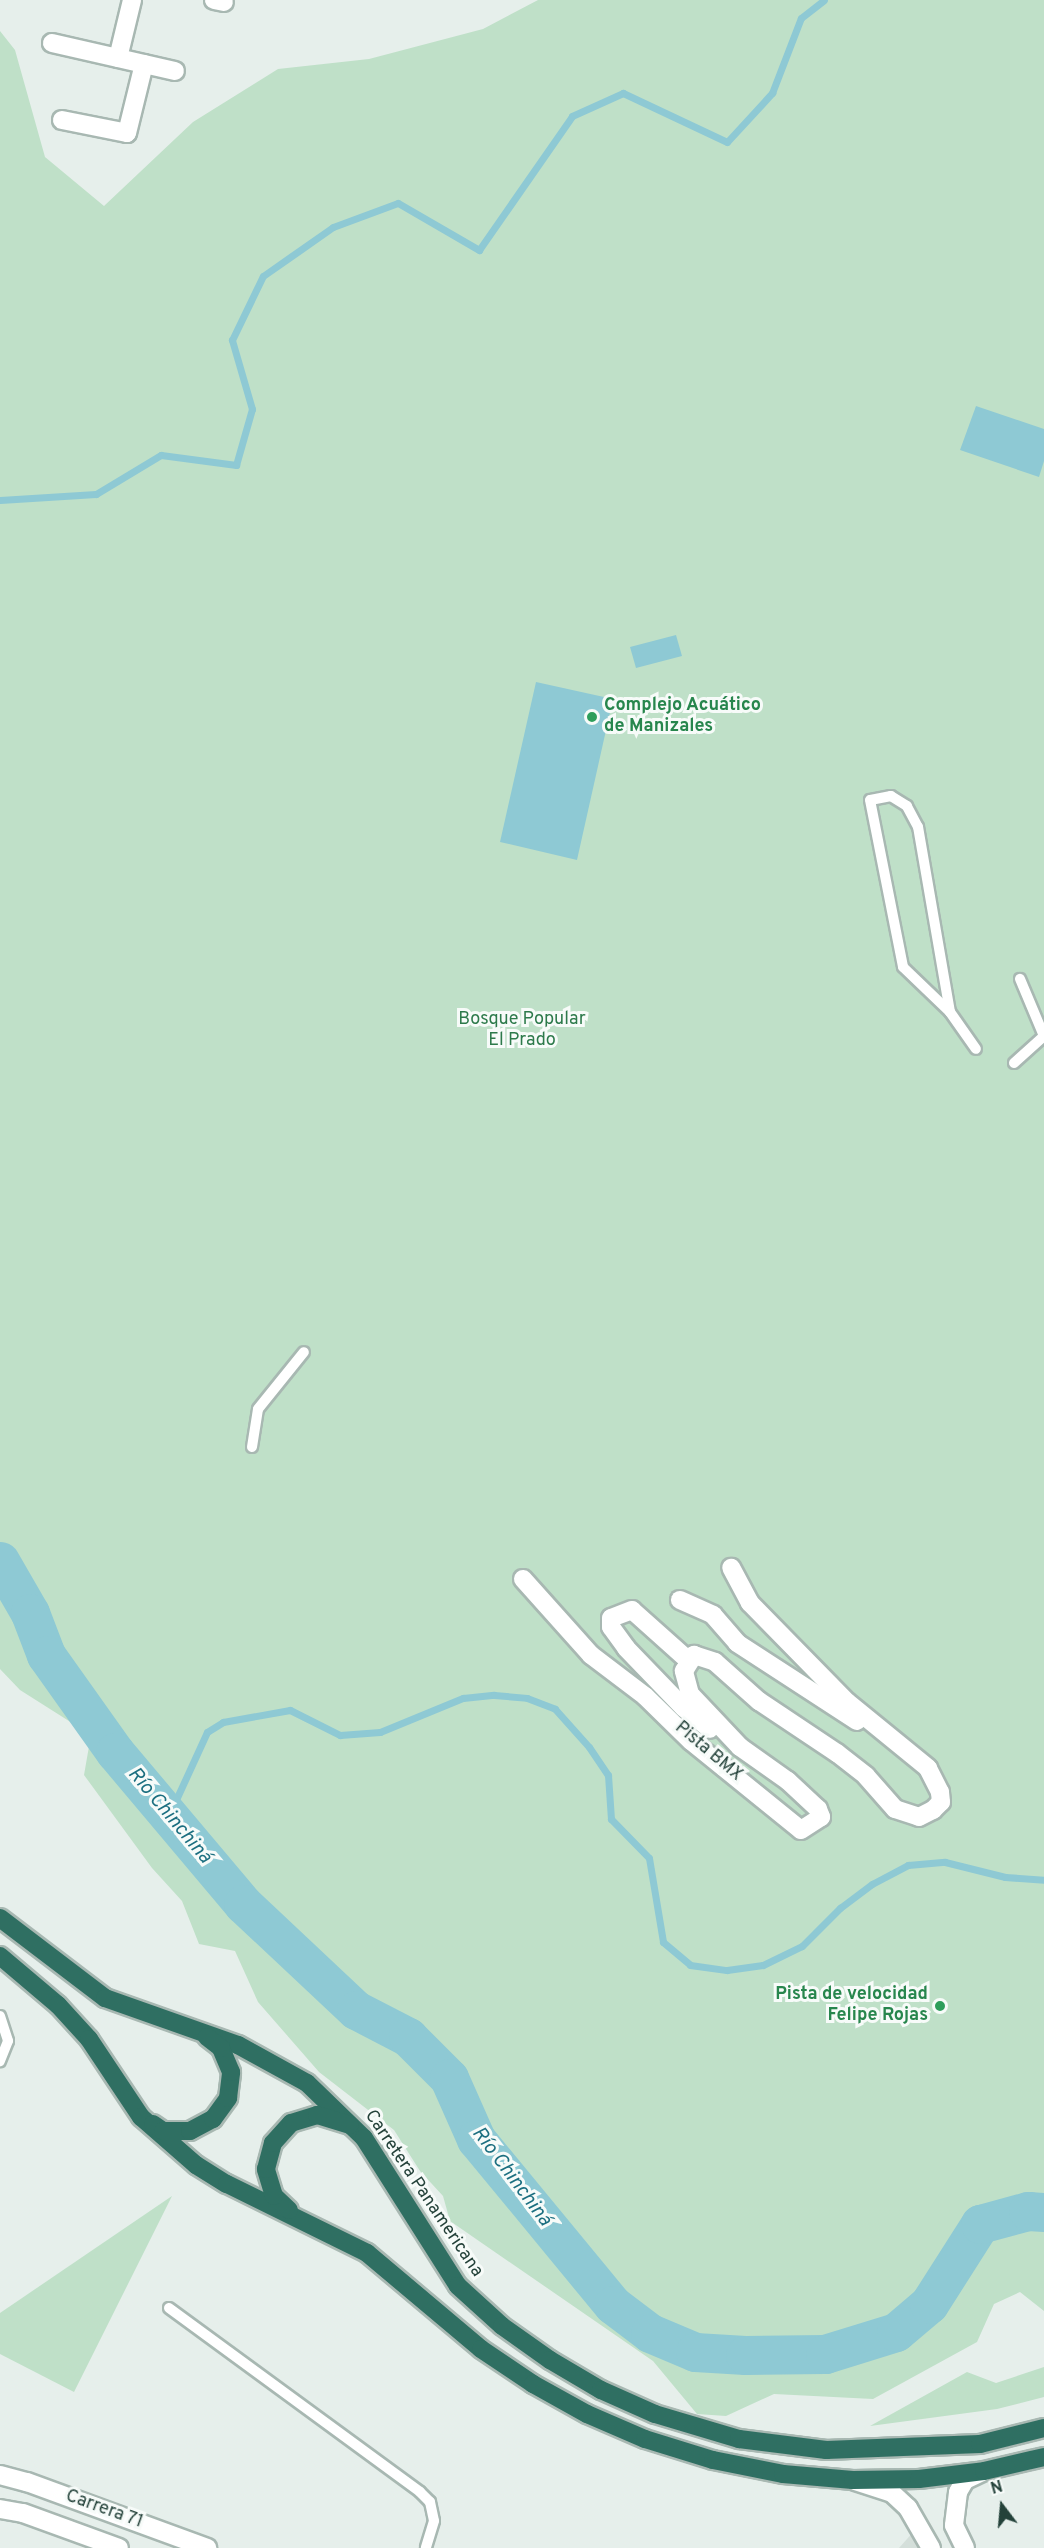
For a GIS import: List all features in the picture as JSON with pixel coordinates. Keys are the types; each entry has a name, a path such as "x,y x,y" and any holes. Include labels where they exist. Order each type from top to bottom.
{"highway":[{"name":"Carretera Panamericana","path":"0,1918 105,1998 274,2062 338,2109 364,2138 458,2286 502,2326 550,2360 656,2414 739,2439 826,2450 980,2444 1044,2428"},
{"path":"0,1956 58,2004 89,2039 141,2117 196,2165 251,2197 293,2214 367,2253 481,2349 532,2384 588,2414 645,2439 713,2460 783,2474 853,2480 919,2479 984,2471 1044,2457"},
{"path":"141,2117 163,2131 190,2131 213,2119 228,2098 231,2072 221,2048 200,2033"},
{"path":"293,2214 274,2196 266,2169 273,2143 291,2123 317,2115 344,2120 364,2138"}],"street":[{"path":"118,58 132,0"},
{"path":"52,43 175,71"},
{"path":"62,120 127,133 144,64"},
{"path":"689,1661 694,1655 704,1656 715,1662 759,1701 866,1776 895,1809 919,1816 933,1810 941,1803 940,1792 928,1768 877,1728 750,1603 731,1568"},
{"name":"Pista BMX","path":"523,1579 591,1655 645,1696 788,1822 801,1830 821,1817 788,1781 740,1748 677,1701 618,1638 611,1627 611,1618 632,1610 689,1661 684,1671 690,1694 740,1748"},
{"path":"680,1600 713,1614 737,1643 849,1718 877,1728"},
{"path":"965,2548 954,2525 958,2492 965,2480 984,2471"},
{"name":"Carrera 71","path":"0,2475 27,2482 207,2548"},
{"path":"853,2480 891,2493 908,2508 928,2540 954,2525"},
{"name":"Carrera 71","path":"0,2509 23,2513 118,2548"}],"lane":[{"path":"950,1012 918,827 907,806 891,796 870,800 903,967 950,1012 976,1049"},
{"path":"1014,1063 1044,1036 1020,979"},
{"path":"252,1447 258,1409 304,1352"},
{"path":"0,2016 8,2041 0,2061"},
{"path":"169,2308 420,2492 430,2502 434,2521 426,2548"}],"shaded area":[{"path":"915,2530 923,2548 899,2548"}],"green space":[{"name":"Bosque Popular El Prado","path":"538,0 1044,0 1044,2311 1020,2292 994,2304 977,2342 873,2399 774,2394 726,2416 697,2414 653,2361 450,2221 443,2196 420,2171 394,2130 319,2072 258,2002 235,1951 199,1944 182,1901 152,1868 84,1775 91,1735 20,1690 0,1669 0,31 15,50 45,157 104,206 193,122 278,69 369,59 483,29"},
{"path":"172,2196 74,2392 0,2354 0,2313"},
{"path":"1044,2367 1044,2397 997,2409 870,2426 967,2372 996,2383"}],"water":[{"path":"976,406 1044,429 1044,461 1039,477 960,450"},
{"path":"676,635 682,656 636,668 630,647"},
{"path":"536,682 613,699 577,860 500,842"}],"waterway":[{"path":"0,500 96,494 161,455 236,465 252,409 232,340 263,276 333,227 398,203 479,250 572,116 623,93 727,142 772,93 801,18 824,0"},
{"name":"Río Chinchiná","path":"0,1561 30,1613 46,1655 115,1752 243,1904 356,2010 408,2037 449,2078 476,2139 613,2305 650,2333 695,2352 745,2355 825,2354 896,2332 929,2304 980,2224 1028,2211 1044,2212"},
{"path":"169,1815 207,1732 223,1722 290,1710 340,1735 380,1732 463,1698 494,1695 527,1698 555,1709 589,1747 608,1775 611,1819 649,1858 663,1942 690,1965 727,1970 763,1965 802,1946 840,1908 872,1884 908,1865 945,1862 1005,1877 1044,1880"}],"place":[{"name":"Complejo Acuático de Manizales","path":"592,717"},
{"name":"Pista de velocidad Felipe Rojas","path":"940,2006"}]}
